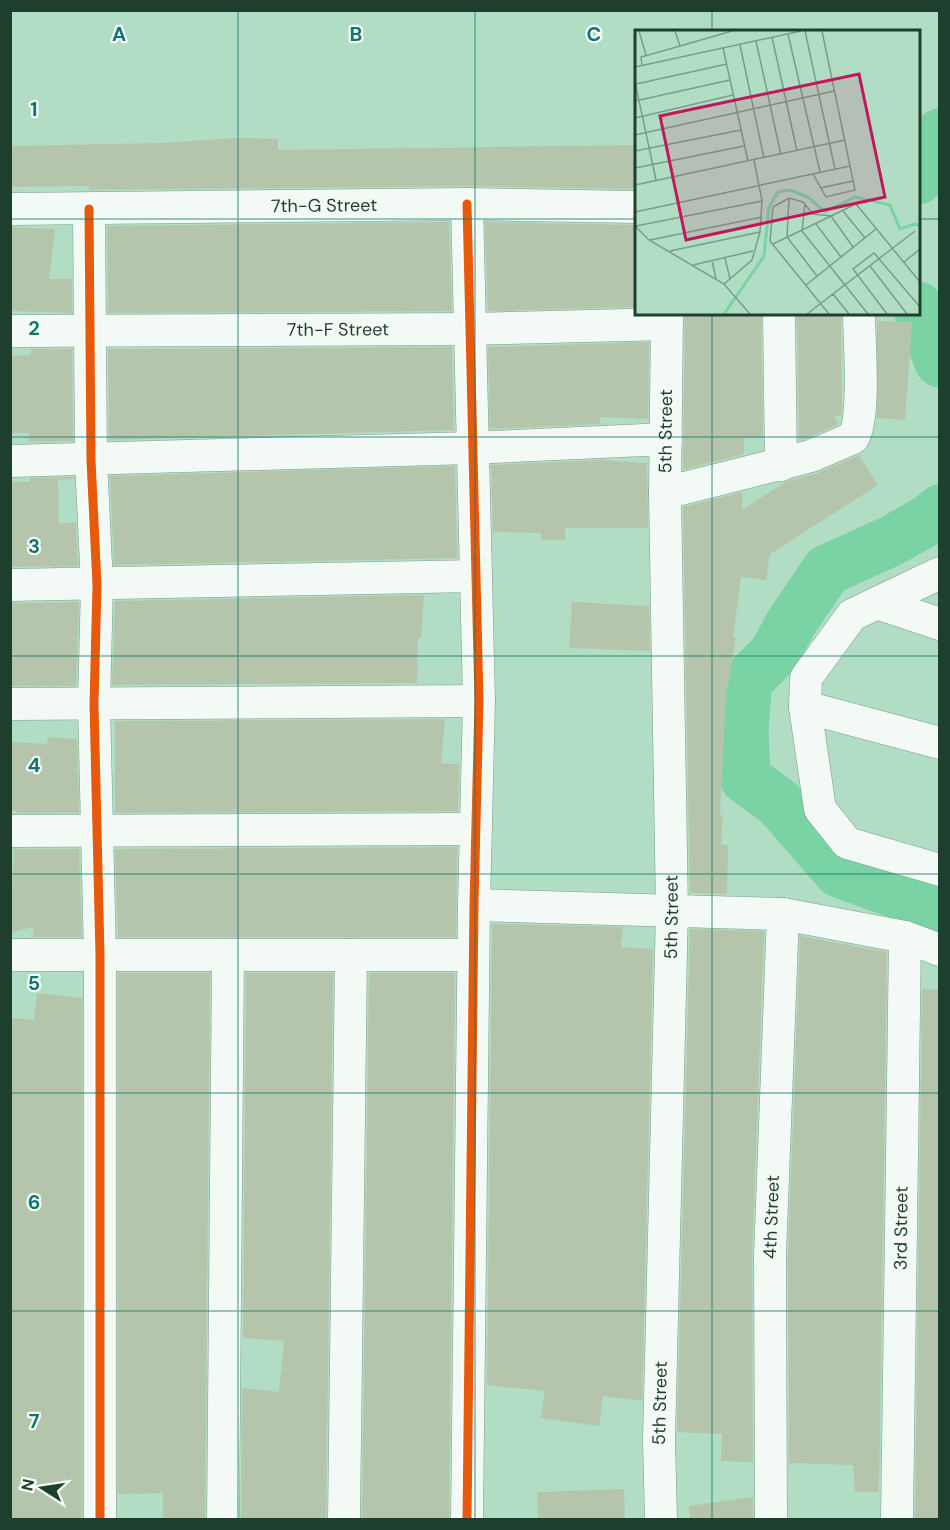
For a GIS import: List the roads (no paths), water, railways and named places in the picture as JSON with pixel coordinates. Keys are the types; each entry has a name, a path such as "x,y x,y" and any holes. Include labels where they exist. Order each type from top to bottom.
{"street":[{"name":"7th-G Street","path":"10,209 467,204 635,207"},
{"path":"467,204 471,448 479,701 474,905 467,1520"},
{"path":"90,209 89,331 91,460 97,585 94,704 100,955 100,1520"},
{"path":"779,315 781,465"},
{"path":"665,493 781,465 811,456 853,438 856,434 860,389 859,315"},
{"name":"7th-F Street","path":"10,331 469,329 667,319"},
{"name":"5th Street","path":"661,1520 659,1440 672,911 665,493 667,319"},
{"path":"10,461 471,448 666,439"},
{"path":"939,573 852,615 806,678 805,707 820,810 847,843 939,870"},
{"path":"10,585 476,576"},
{"path":"877,603 939,624"},
{"path":"10,704 479,701"},
{"path":"805,707 939,744"},
{"path":"10,831 476,830"},
{"path":"474,905 783,914 905,937 939,950"},
{"name":"4th Street","path":"771,1520 770,1256 783,914"},
{"name":"3rd Street","path":"897,1520 905,937"},
{"path":"10,955 228,957 474,955"},
{"path":"344,1520 351,955"},
{"path":"223,1520 228,957"}],"waterway":[{"path":"920,175 940,134"},
{"path":"920,312 940,362"},
{"path":"940,510 930,519 891,541 827,570 791,623 774,654 747,681 743,728 745,778 779,803 839,872 940,909"}]}
